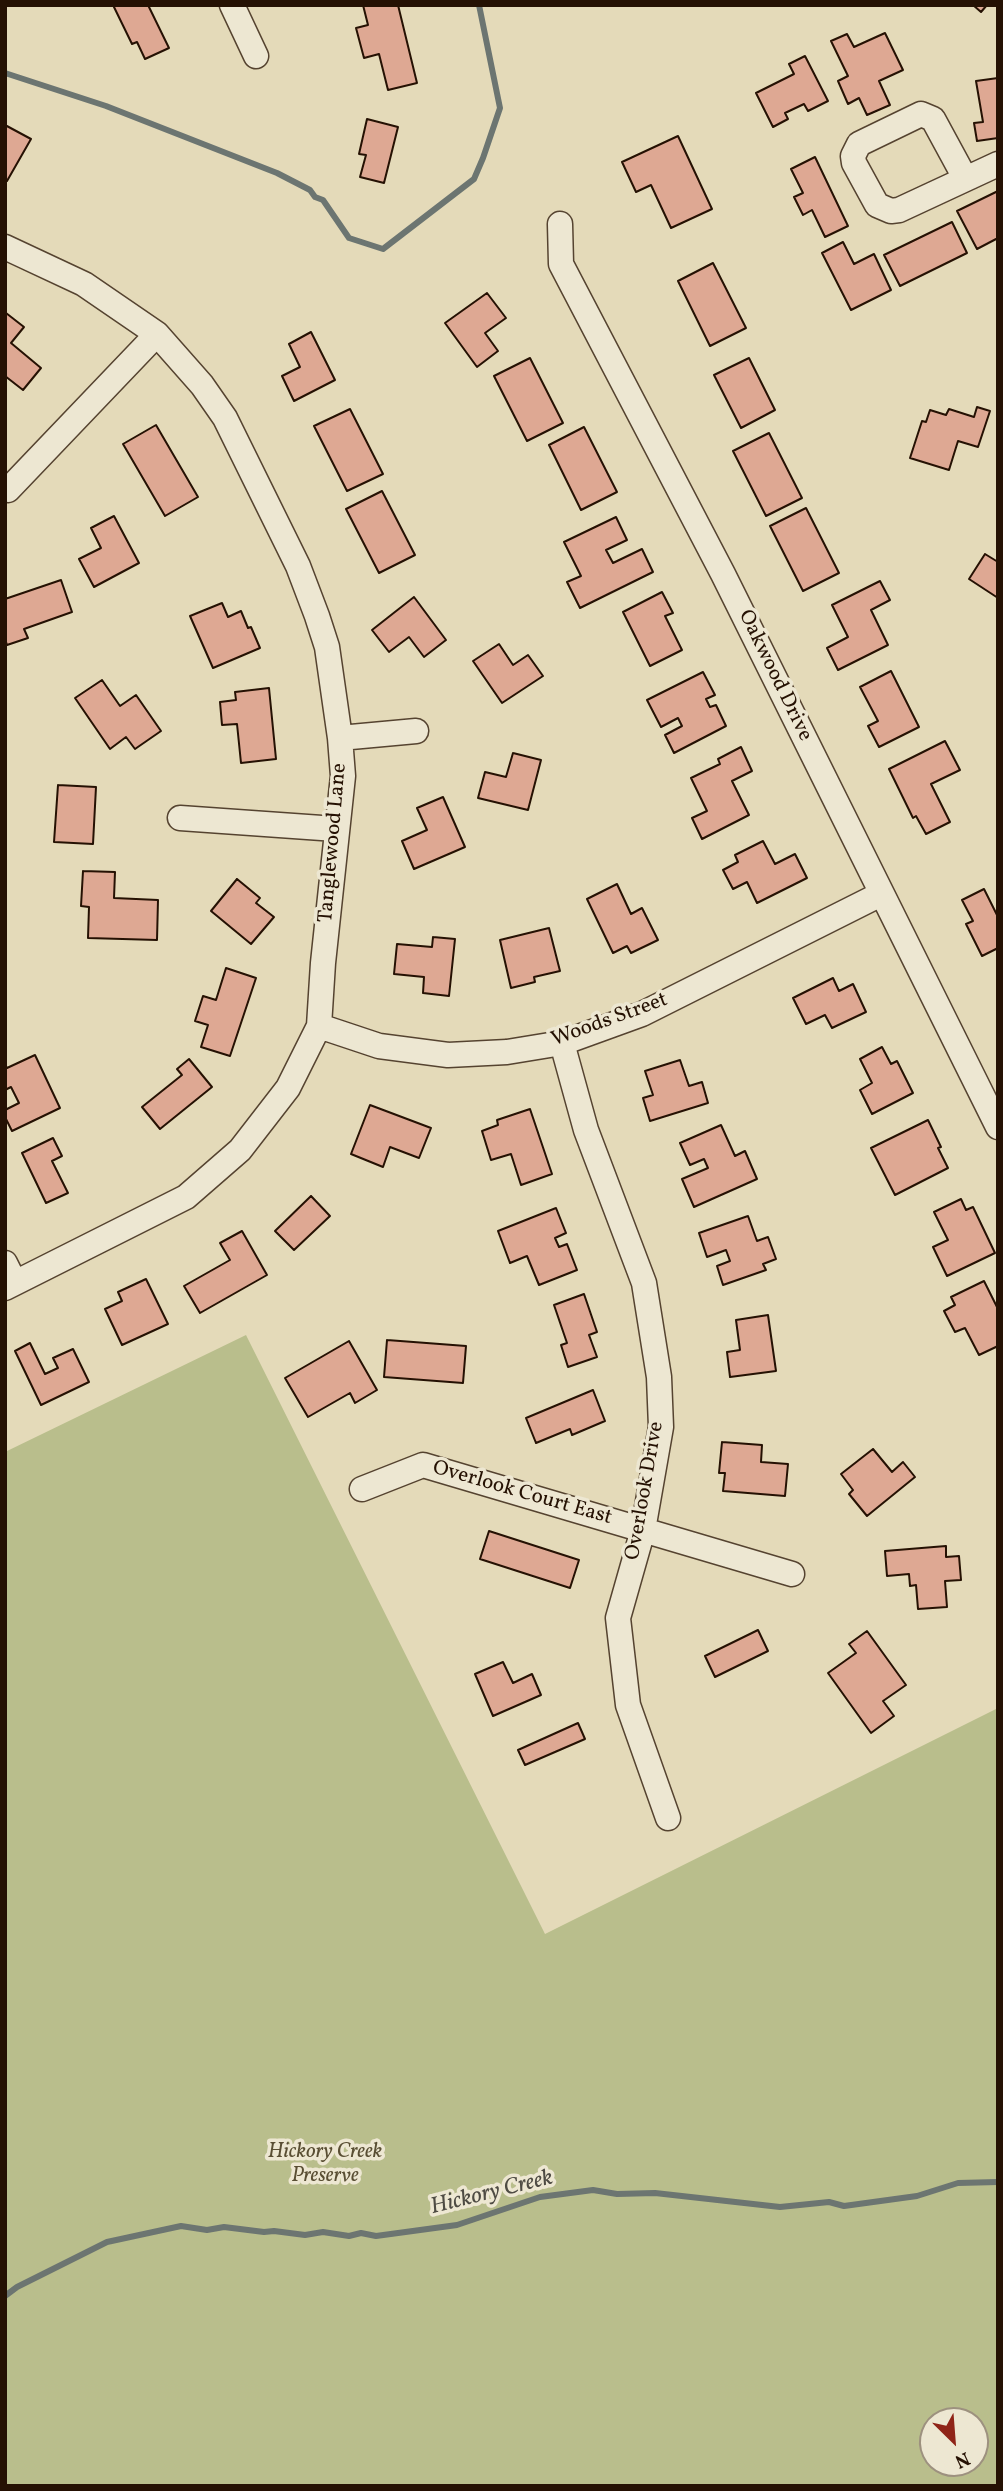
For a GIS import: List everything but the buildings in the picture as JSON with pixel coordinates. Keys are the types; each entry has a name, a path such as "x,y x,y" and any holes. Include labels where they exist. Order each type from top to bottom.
{"street":[{"path":"232,5 256,56"},
{"path":"965,178 933,119 921,114 859,144 853,156 854,163 877,205 891,211 899,210 998,164"},
{"name":"Oakwood Drive","path":"560,224 561,264 723,574 998,1127"},
{"name":"Tanglewood Lane","path":"5,247 84,284 157,334 202,385 225,418 298,566 327,648 343,776 319,1026 288,1088 240,1150 186,1198 9,1278"},
{"path":"8,490 157,334"},
{"path":"340,738 416,731"},
{"path":"180,818 336,829"},
{"name":"Woods Street","path":"319,1026 380,1046 448,1055 507,1052 562,1043 642,1014 881,894"},
{"name":"Overlook Drive","path":"562,1043 586,1130 644,1283 659,1377 662,1427 643,1530 618,1619 628,1705 667,1818"},
{"name":"Overlook Court East","path":"362,1489 423,1465 792,1574"}],"green space":[{"name":"Hickory Creek Preserve","path":"246,1335 545,1934 998,1708 998,2486 5,2486 5,1452"}],"waterway":[{"path":"5,73 106,106 277,173 323,200 349,238 383,249 474,179 483,158 500,108 479,5"},
{"name":"Hickory Creek","path":"5,2296 17,2287 107,2242 181,2226 207,2230 224,2227 305,2235 323,2232 376,2236 457,2225 540,2197 593,2190 617,2194 655,2193 780,2207 829,2202 844,2206 917,2196 958,2183 998,2182"}]}
